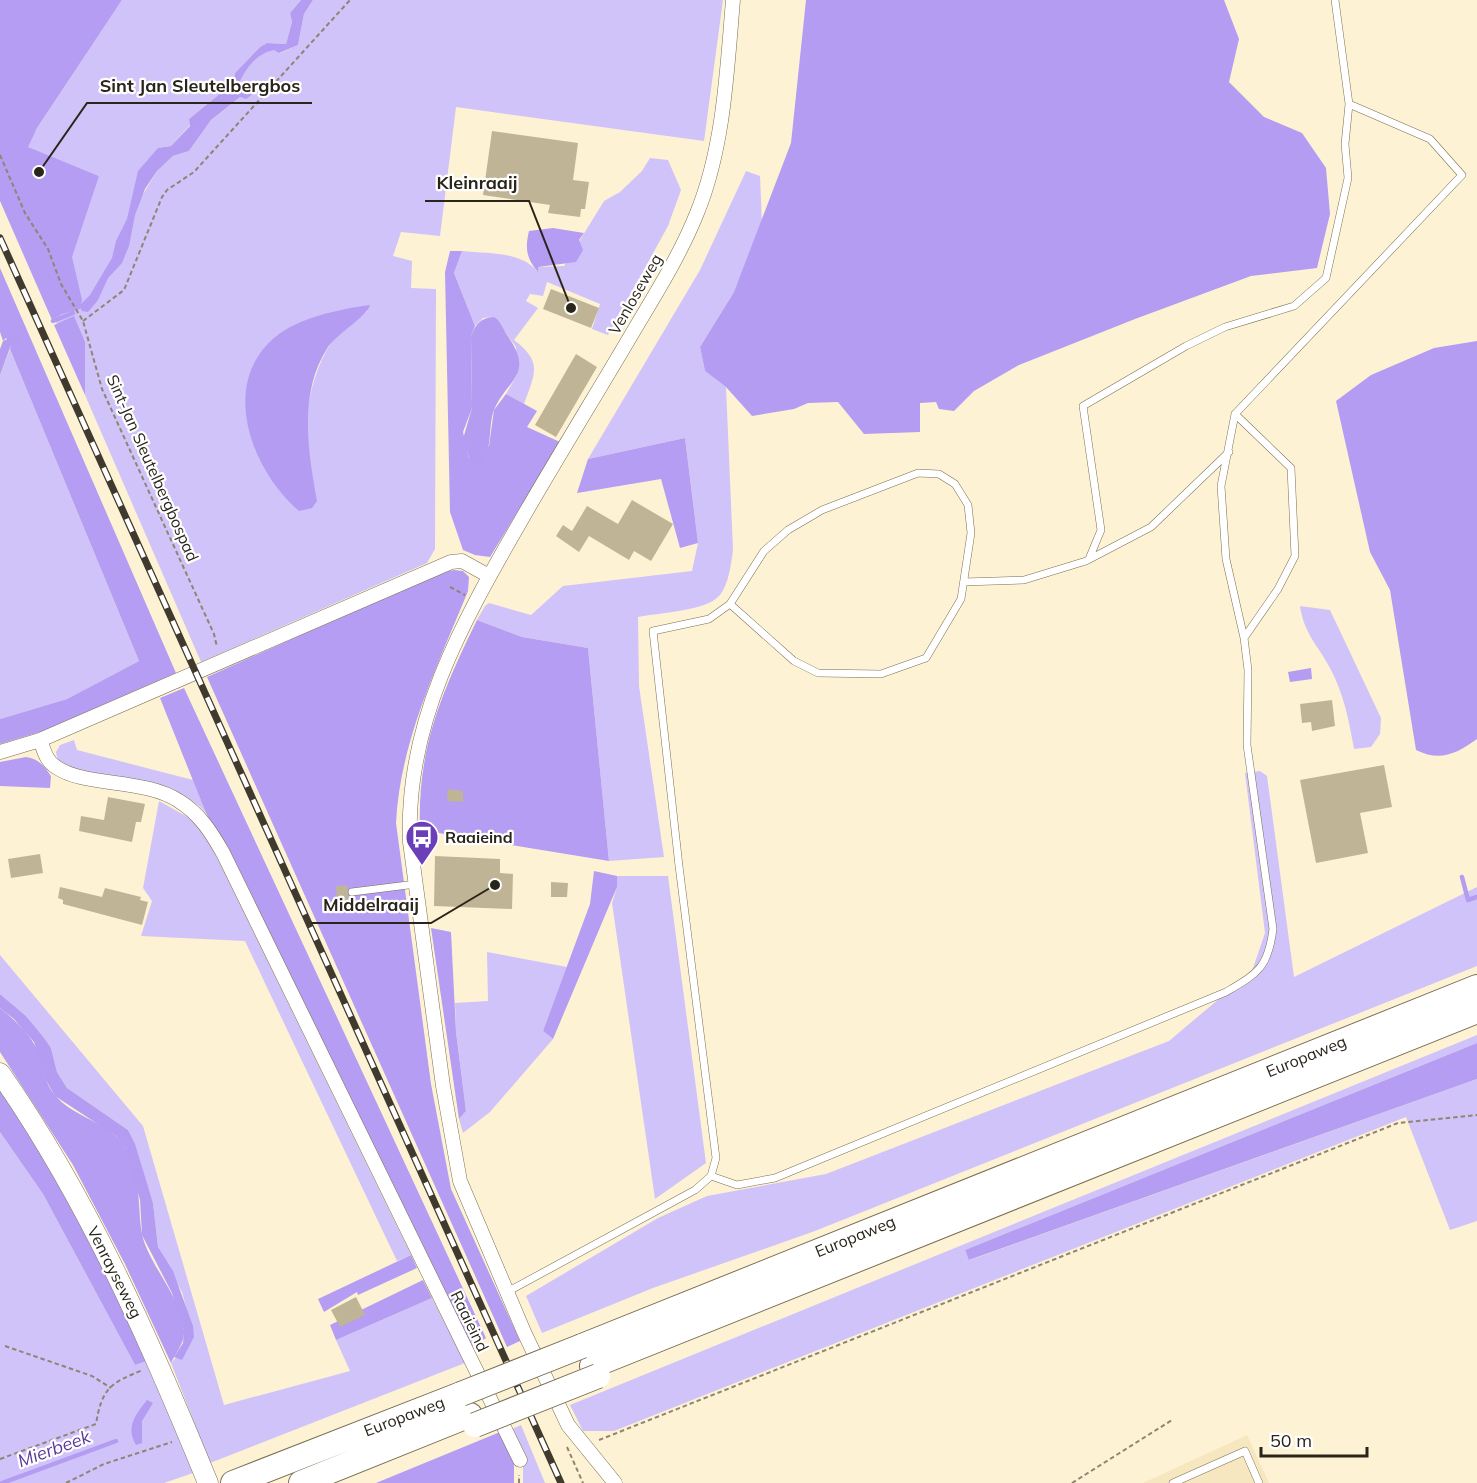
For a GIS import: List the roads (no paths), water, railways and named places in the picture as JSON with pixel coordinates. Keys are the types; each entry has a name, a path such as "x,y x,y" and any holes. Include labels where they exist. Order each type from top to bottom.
{"highway":[{"name":"Europaweg","path":"591,1363 1477,987"},
{"name":"Europaweg","path":"301,1483 591,1363 989,1207 1477,1011"},
{"name":"Europaweg","path":"233,1483 287,1462 469,1412"},
{"path":"332,1483 469,1412"}],"main road":[{"name":"Venrayseweg","path":"0,1073 38,1127 123,1285 159,1364 208,1483"}],"street":[{"name":"Venloseweg","path":"489,576 666,276 697,214 718,135 733,0"},
{"path":"0,752 40,740 451,562 462,561 489,576 475,600 425,717 416,750 408,803 416,884 443,1086 460,1181 524,1332 568,1425 615,1483"},
{"name":"Raaieind","path":"40,740 47,759 68,774 149,788 178,800 201,818 223,853 519,1460"}],"lane":[{"path":"1089,559 1101,530 1083,406 1186,346 1225,327 1294,306 1326,278 1348,178 1345,144 1349,104 1335,0"},
{"path":"711,1176 737,1185 775,1178 1226,992 1253,976 1270,955 1273,929 1247,745 1248,670 1244,638 1226,559 1221,486 1229,452 1234,414 1462,175 1430,139 1349,104"},
{"path":"1234,414 1291,468 1295,556 1278,590 1244,638"},
{"path":"964,582 1024,580 1089,559 1151,527 1229,452"},
{"path":"507,1292 695,1190 711,1176 716,1158 679,866 653,631 709,619 730,604 764,551 788,530 822,510 918,473 939,474 955,484 968,505 971,533 961,599 926,658 881,674 818,673 794,661 730,604"},
{"path":"352,892 416,884"},
{"path":"1173,1483 1245,1451 1259,1483"}],"waterway":[{"path":"53,321 73,313"},
{"path":"1462,877 1468,900 1477,897"},
{"name":"Mierbeek","path":"2,1483 116,1441"}],"railway":[{"path":"0,238 561,1483"}],"place":[{"name":"Sint Jan Sleutelbergbos","path":"39,172"},
{"name":"Kleinraaij","path":"571,308"},
{"name":"Raaieind","path":"422,866"},
{"name":"Middelraaij","path":"495,885"}]}
